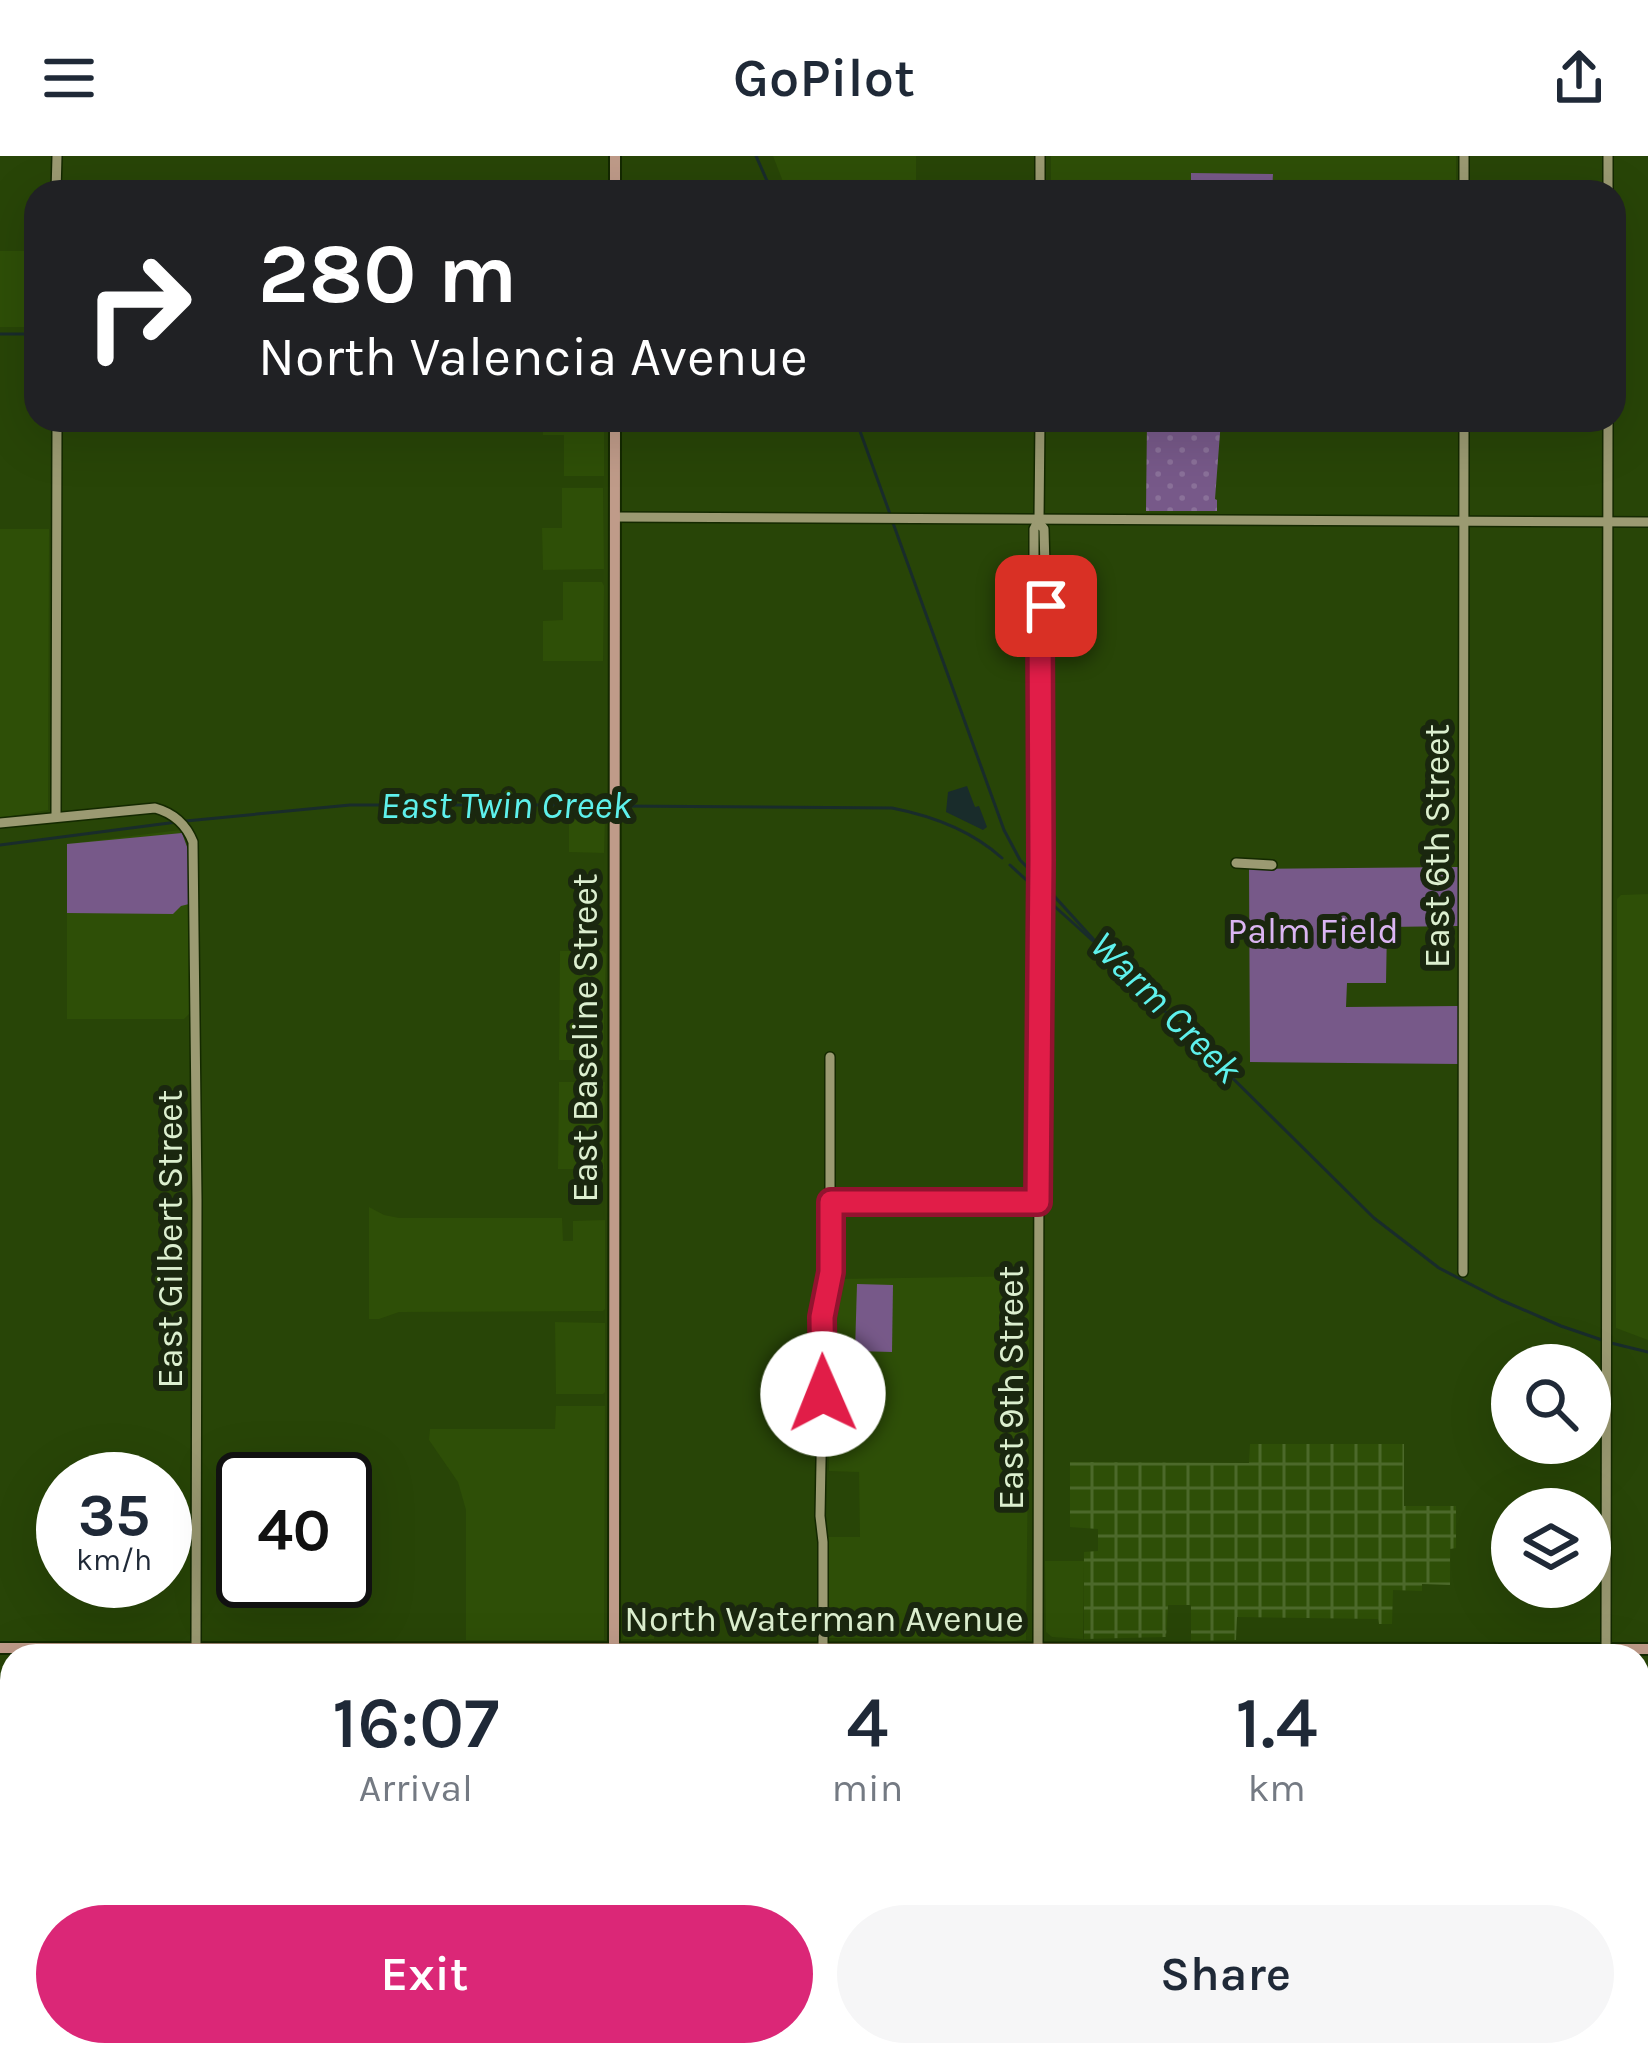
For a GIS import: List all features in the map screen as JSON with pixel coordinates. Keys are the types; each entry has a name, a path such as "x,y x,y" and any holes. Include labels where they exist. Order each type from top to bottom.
{"main road":[{"name":"East Baseline Street","path":"614,1644 615,432"}],"street":[{"path":"0,823 56,816 57,432"},
{"name":"East 9th Street","path":"1038,1644 1041,860 1040,615 1034,606 1034,529 1039,521 1040,432"},
{"name":"East 6th Street","path":"1463,1272 1464,432"},
{"path":"1606,1644 1608,432"},
{"path":"615,517 1648,522"},
{"name":"East Gilbert Street","path":"56,816 155,808 187,829 195,854 196,1644"},
{"path":"1236,863 1273,865"},
{"path":"823,1644 822,1317 831,1272 830,1057"},
{"path":"831,1202 1038,1202"}],"shaded area":[{"path":"773,156 916,156 916,180 782,180"},
{"path":"1051,156 1456,156 1456,180 1051,180"},
{"path":"0,251 24,251 24,327 0,327"},
{"path":"604,432 604,476 564,476 564,435 543,435"},
{"path":"562,488 603,488 604,569 543,570 542,528 562,528"},
{"path":"0,529 49,529 48,810 0,818"},
{"path":"563,582 602,582 603,661 543,661 543,621 563,620"},
{"path":"569,817 605,818 604,853 569,852"},
{"path":"180,830 190,855 189,1014 184,1019 67,1019 67,844"},
{"path":"1648,894 1648,1340 1616,1328 1616,1281 1617,899"},
{"path":"560,951 606,954 603,1060 559,1060"},
{"path":"559,1082 605,1082 604,1169 558,1169"},
{"path":"369,1207 399,1218 562,1218 563,1241 573,1241 573,1221 605,1220 605,1309 399,1312 369,1319"},
{"path":"1030,1276 1026,1640 828,1638 827,1537 860,1537 859,1472 829,1471 829,1307 835,1279"},
{"path":"555,1322 605,1323 603,1394 556,1394"},
{"path":"556,1406 605,1406 604,1640 466,1640 466,1510 458,1482 429,1440 430,1429 555,1429"},
{"path":"1250,1444 1404,1444 1404,1506 1456,1506 1450,1585 1393,1590 1392,1624 1379,1624 1378,1619 1237,1617 1236,1640 1191,1641 1191,1605 1168,1605 1166,1637 1084,1639 1084,1552 1098,1551 1098,1529 1070,1527 1070,1462 1249,1463"},
{"path":"1045,1561 1084,1561 1083,1639 1052,1637 1046,1632"},
{"path":"654,1608 654,1639 623,1639 623,1609"}],"green space":[{"path":"1191,173 1273,174 1273,180 1191,180"},
{"path":"1147,432 1220,432 1217,511 1146,511"},
{"path":"182,833 190,855 189,904 173,914 67,913 67,844"},
{"name":"Palm Field","path":"1458,867 1458,926 1387,927 1386,983 1347,983 1346,1007 1459,1006 1459,1064 1250,1062 1249,869"},
{"path":"857,1284 893,1285 892,1352 855,1351"}],"water":[{"path":"967,786 987,827 983,830 946,812 948,792"}],"waterway":[{"name":"Warm Creek","path":"756,156 767,180"},
{"path":"0,334 24,334"},
{"name":"Warm Creek","path":"860,432 890,514"},
{"name":"Warm Creek","path":"893,523 1004,830 1020,860 1034,874"},
{"name":"East Twin Creek","path":"186,821 350,805 608,805"},
{"name":"East Twin Creek","path":"617,806 892,808 951,826 1002,858"},
{"name":"East Twin Creek","path":"0,845 177,822"},
{"name":"East Twin Creek","path":"1010,865 1035,888"},
{"name":"Warm Creek","path":"1045,886 1105,952 1374,1218 1439,1268 1501,1300 1602,1340"},
{"name":"East Twin Creek","path":"1042,895 1093,941"},
{"name":"Warm Creek","path":"1611,1343 1648,1352"}],"route":[{"path":"823,1394 822,1317 831,1272 831,1202 1038,1202 1040,615 1046,606"}]}
